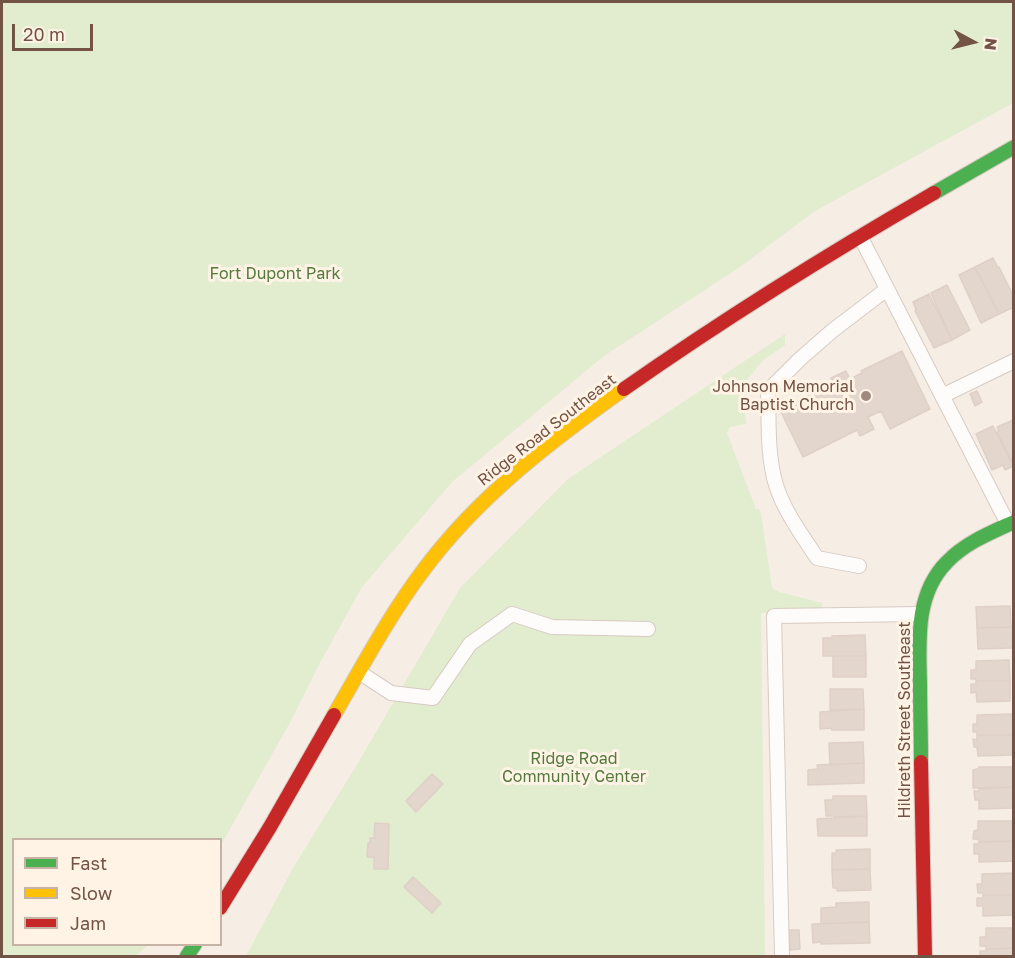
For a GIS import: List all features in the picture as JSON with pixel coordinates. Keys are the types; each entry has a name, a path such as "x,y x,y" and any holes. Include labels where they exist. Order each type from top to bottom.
{"main road":[{"name":"Ridge Road Southeast","path":"222,905 291,793 384,629 414,582 460,525 486,499 516,471 606,401 693,341 860,236 1014,147"},
{"name":"Hildreth Street Southeast","path":"925,957 919,654 921,614 935,575 943,566 972,542 1011,523"}],"lane":[{"path":"860,236 942,396 1011,523"},
{"path":"859,566 817,558 787,512 776,484 769,444 768,391 832,331 887,289"},
{"path":"942,396 1014,361"},
{"path":"359,672 391,693 433,698 470,644 512,614 552,627 648,629"},
{"path":"782,957 774,616 921,614"}],"green space":[{"name":"Fort Dupont Park","path":"2,2 1013,2 1013,103 815,211 740,267 604,356 452,482 362,587 292,719 222,843 222,838 12,838 12,946 147,946 136,956 2,956"},
{"name":"Ridge Road Community Center","path":"785,334 785,345 762,361 744,384 746,424 730,427 727,433 756,509 759,509 761,514 772,588 779,592 822,603 822,613 761,613 765,956 246,956 293,868 358,763 460,588 568,479"}],"building":[{"path":"993,258 1014,297 1014,307 999,314 975,267"},
{"path":"975,267 999,314 981,323 959,275"},
{"path":"947,285 970,330 952,340 931,293"},
{"path":"929,294 952,340 934,348 915,311 913,302"},
{"name":"Johnson Memorial Baptist Church","path":"902,351 930,409 890,429 881,411 868,417 874,429 860,436 857,430 803,457 780,410 834,383 831,378 846,371 850,379 862,373 861,371"},
{"path":"977,391 982,402 975,406 970,394"},
{"path":"1013,420 1014,461 1012,462 997,432 999,432 997,427"},
{"path":"993,426 1013,466 1005,470 1003,465 992,470 976,434"},
{"path":"1010,606 1011,627 977,628 976,607"},
{"path":"977,628 1014,628 1012,648 978,649"},
{"path":"865,635 866,656 823,656 823,638"},
{"path":"833,656 866,656 866,677 833,677"},
{"path":"1009,660 1010,681 971,679 971,670 976,670 976,661"},
{"path":"976,681 1010,681 1010,701 977,702 976,692 971,693 971,684 976,684"},
{"path":"830,689 863,689 864,709 830,710"},
{"path":"864,709 864,730 820,729 820,712"},
{"path":"1011,714 1014,716 1012,735 977,735 977,732 973,732 973,724 977,724 977,715"},
{"path":"977,735 1012,735 1014,753 1012,755 978,756 973,739 977,740"},
{"path":"863,742 864,763 830,765 829,743"},
{"path":"864,763 864,783 808,785 808,770 818,769 817,765"},
{"path":"979,767 1014,767 1014,787 973,788 973,770"},
{"path":"432,774 443,784 416,812 406,801"},
{"path":"1013,787 1013,808 979,809 979,800 975,800 974,791"},
{"path":"833,796 866,796 867,816 826,816 825,800 833,800"},
{"path":"867,816 867,836 818,836 817,819"},
{"path":"978,821 1012,821 1014,841 979,842 978,839 973,839 974,831 978,830"},
{"path":"375,823 389,824 388,869 374,869 374,857 367,857 368,843 370,843 370,838 374,838"},
{"path":"1012,841 1014,861 979,862 979,854 974,854 974,844 979,842"},
{"path":"870,849 870,869 832,870 832,853 837,853 836,850"},
{"path":"870,869 871,890 837,891 837,888 833,888 832,870"},
{"path":"1014,873 1014,895 978,893 977,884 982,884 982,874"},
{"path":"413,877 441,903 432,913 404,887"},
{"path":"983,895 1014,895 1014,915 983,916 983,906 977,906 977,898 983,898"},
{"path":"869,902 869,922 821,924 821,908 836,907 836,903"},
{"path":"869,922 870,943 813,943 812,924"},
{"path":"986,928 1014,928 1014,948 986,949 986,946 980,946 980,937 986,937"},
{"path":"789,930 799,930 800,949 790,950"},
{"path":"1014,948 1014,956 980,956 980,951 986,951 986,949"}],"traffic: fast":[{"path":"934,193 1014,147"},
{"path":"921,762 919,651 921,619 929,589 937,575 954,555 978,539 1014,522"},
{"path":"187,956 194,946"}],"traffic: slow":[{"path":"334,715 400,603 446,542 492,493 517,471 624,389"}],"traffic: jam":[{"path":"624,389 777,288 934,193"},
{"path":"222,905 270,827 334,715"},
{"path":"921,762 925,956"}],"place":[{"name":"Johnson Memorial Baptist Church","path":"866,396"}]}
